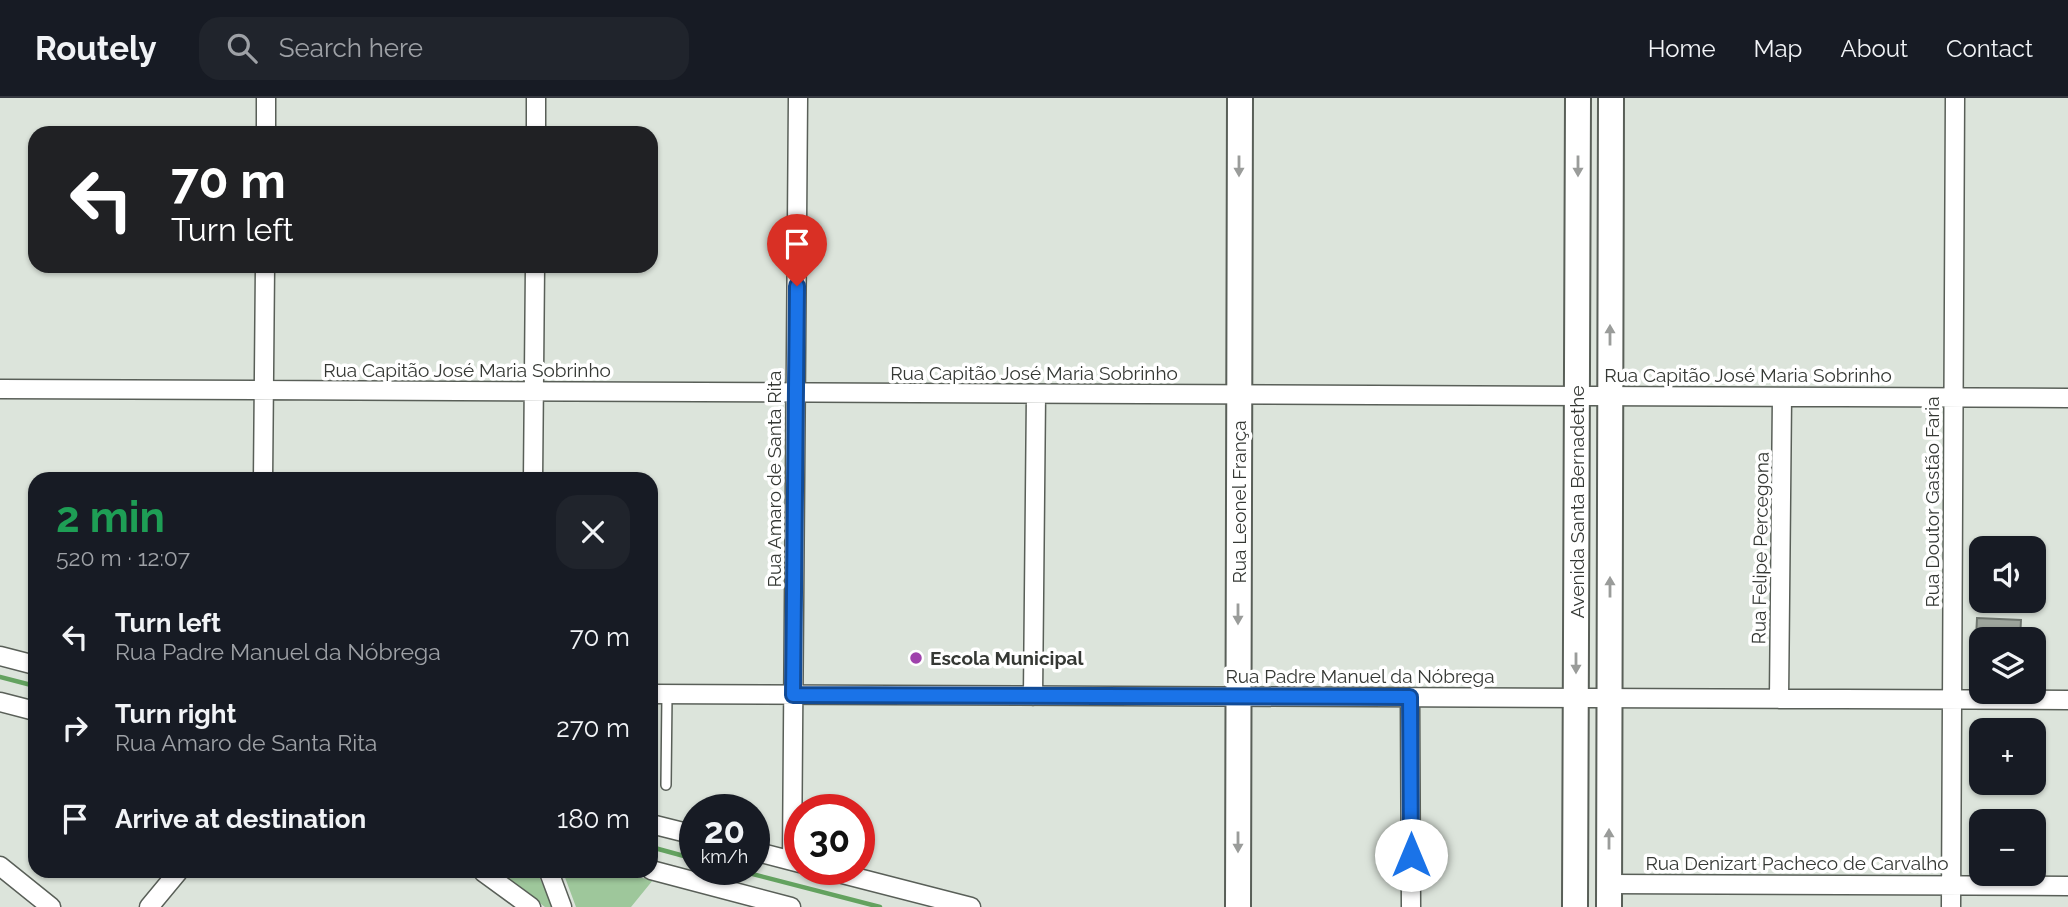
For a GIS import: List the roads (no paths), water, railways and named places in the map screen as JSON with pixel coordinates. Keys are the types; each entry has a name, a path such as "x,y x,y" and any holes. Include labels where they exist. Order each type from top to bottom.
{"main road":[{"name":"Rua Leonel França","path":"1238,907 1240,98"},
{"name":"Avenida Santa Bernadethe","path":"1575,907 1578,98"},
{"name":"Avenida Santa Bernadethe","path":"1609,895 1611,98"}],"street":[{"path":"266,98 266,126"},
{"path":"536,98 536,126"},
{"name":"Rua Amaro de Santa Rita","path":"795,794 793,695 798,98"},
{"name":"Rua Doutor Gastão Faria","path":"1951,907 1955,98"},
{"path":"263,472 265,273"},
{"path":"533,472 535,273"},
{"name":"Rua Capitão José Maria Sobrinho","path":"0,389 2068,398"},
{"path":"1033,695 1036,394"},
{"name":"Rua Felipe Percegona","path":"1779,699 1782,397"},
{"path":"0,656 28,663"},
{"name":"Rua Padre Manuel da Nóbrega","path":"659,694 2068,700"},
{"path":"1410,697 1411,907"},
{"path":"0,702 28,709"},
{"path":"658,826 679,831"},
{"path":"0,866 51,907"},
{"path":"658,872 791,907"},
{"path":"149,907 173,878"},
{"path":"490,878 531,907"},
{"path":"550,878 562,907"},
{"path":"875,882 971,907"},
{"name":"Rua Denizart Pacheco de Carvalho","path":"1609,895 1951,885 2068,886"}],"lane":[{"path":"659,694 666,785"}],"waterway":[{"path":"0,677 28,684"},
{"path":"658,849 679,855"},
{"path":"770,879 880,907"}],"place":[{"name":"Escola Municipal","path":"916,658"}]}
